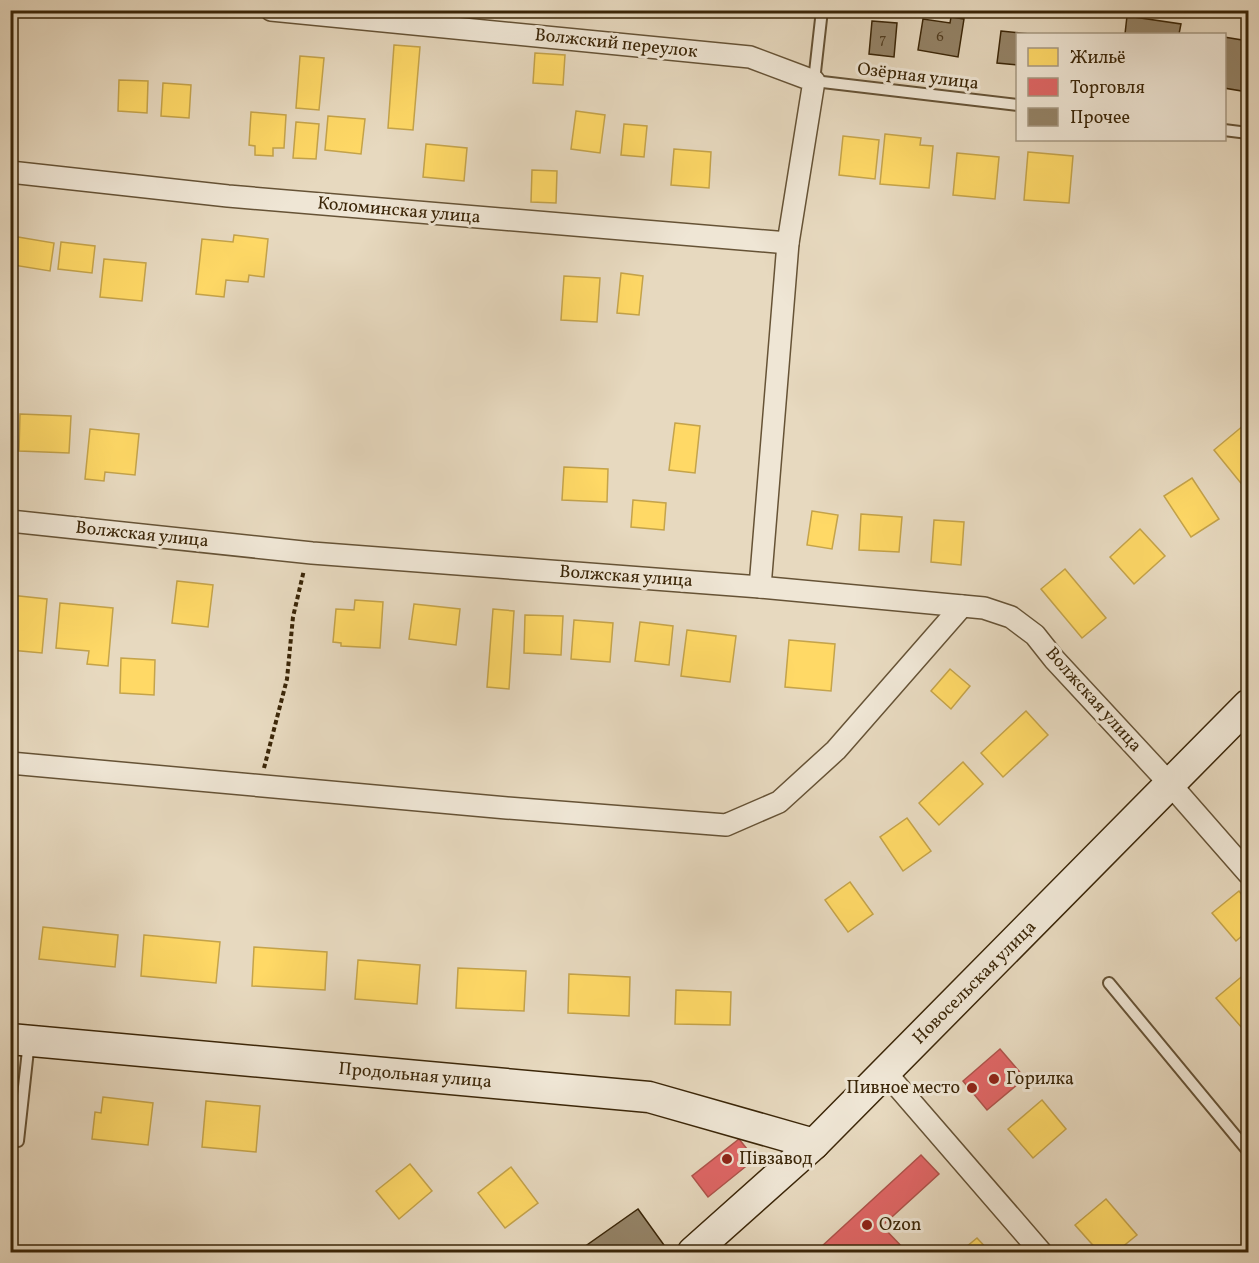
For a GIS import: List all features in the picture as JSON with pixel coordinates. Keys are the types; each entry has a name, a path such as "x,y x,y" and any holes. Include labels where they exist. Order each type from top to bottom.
{"street":[{"name":"Волжский переулок","path":"271,10 750,57 814,81"},
{"path":"760,587 788,243 814,81"},
{"name":"Коломинская улица","path":"10,172 228,196 788,243"},
{"name":"Волжская улица","path":"10,521 312,553 760,587 984,608 1011,617 1035,635 1054,659 1170,784 1248,873"},
{"path":"10,763 507,808 726,825 779,802 836,750 962,606"},
{"name":"Новосельская улица","path":"693,1252 814,1144 1248,705"},
{"name":"Продольная улица","path":"20,1040 649,1097 814,1144"},
{"path":"886,1073 1041,1252"}],"lane":[{"path":"814,81 822,10"},
{"name":"Озёрная улица","path":"814,81 1016,105"},
{"path":"1226,130 1248,133"},
{"path":"1109,983 1248,1151"},
{"path":"10,1141 18,1142 20,1040"}],"path":[{"path":"261,786 265,760 279,716 287,678 296,607 305,566 312,553"}],"building: Жильё":[{"path":"394,45 420,47 413,130 388,128"},
{"path":"535,53 565,55 563,85 533,83"},
{"path":"300,56 324,58 319,110 296,108"},
{"path":"119,80 148,81 147,113 118,111"},
{"path":"163,83 191,85 189,118 161,116"},
{"path":"576,111 605,115 600,153 571,149"},
{"path":"251,112 286,115 284,148 273,148 273,156 255,155 255,146 249,145"},
{"path":"328,116 365,119 361,154 325,150"},
{"path":"296,122 319,124 316,159 293,158"},
{"path":"624,124 647,126 644,157 621,155"},
{"path":"885,134 921,138 920,145 933,146 929,188 880,184"},
{"path":"843,136 879,140 875,179 839,175"},
{"path":"426,144 467,148 464,181 423,177"},
{"path":"674,149 711,152 709,188 671,185"},
{"path":"1028,152 1073,156 1069,203 1024,200"},
{"path":"957,153 999,157 995,199 953,195"},
{"path":"532,170 557,171 556,203 531,202"},
{"path":"234,235 268,239 264,277 249,275 248,282 226,280 224,297 196,294 202,239 233,242"},
{"path":"18,237 54,243 50,271 13,265"},
{"path":"61,242 95,246 92,273 58,269"},
{"path":"104,259 146,263 142,301 100,297"},
{"path":"621,273 643,276 639,315 617,313"},
{"path":"564,276 600,278 597,322 561,320"},
{"path":"20,414 71,416 69,453 19,451"},
{"path":"675,423 700,426 695,473 669,470"},
{"path":"1244,425 1248,431 1248,483 1244,487 1214,450"},
{"path":"90,429 139,434 135,475 105,472 104,481 85,479"},
{"path":"564,467 608,469 607,502 562,500"},
{"path":"1192,478 1219,519 1191,537 1164,496"},
{"path":"633,500 666,503 664,530 631,527"},
{"path":"812,511 838,515 832,549 807,545"},
{"path":"861,514 902,517 899,552 859,550"},
{"path":"934,520 964,522 961,565 931,562"},
{"path":"1140,529 1165,556 1134,584 1110,557"},
{"path":"1065,569 1106,618 1082,638 1041,589"},
{"path":"177,581 213,585 208,627 172,623"},
{"path":"10,595 47,599 42,653 10,650"},
{"path":"355,600 383,602 380,648 341,646 341,643 333,642 336,609 354,610"},
{"path":"60,603 113,608 108,666 87,664 89,651 56,648"},
{"path":"414,604 460,609 456,645 409,639"},
{"path":"493,609 514,611 509,689 487,687"},
{"path":"525,615 563,616 561,655 524,653"},
{"path":"574,620 613,623 610,662 571,659"},
{"path":"640,622 673,626 669,665 635,661"},
{"path":"687,630 736,636 730,682 681,676"},
{"path":"789,640 835,644 831,691 785,687"},
{"path":"121,658 155,660 154,695 120,693"},
{"path":"950,669 970,686 951,709 931,691"},
{"path":"1026,711 1048,735 1003,777 981,753"},
{"path":"963,762 983,784 939,825 919,803"},
{"path":"907,818 931,851 903,871 880,837"},
{"path":"850,882 873,914 848,932 825,900"},
{"path":"1239,891 1248,903 1248,931 1236,941 1212,913"},
{"path":"43,927 118,935 115,967 39,959"},
{"path":"144,935 220,942 216,983 141,976"},
{"path":"254,947 327,952 325,990 252,986"},
{"path":"358,960 420,965 417,1004 355,999"},
{"path":"458,968 526,971 524,1011 456,1008"},
{"path":"1246,973 1248,976 1248,1022 1242,1028 1216,998"},
{"path":"569,974 630,977 629,1016 568,1013"},
{"path":"676,990 731,992 730,1025 675,1024"},
{"path":"103,1097 153,1103 148,1145 92,1139 95,1112 101,1113"},
{"path":"1042,1100 1066,1129 1033,1158 1008,1129"},
{"path":"206,1101 260,1106 256,1152 202,1147"},
{"path":"410,1164 432,1191 399,1219 376,1191"},
{"path":"511,1167 538,1203 505,1228 478,1193"},
{"path":"1106,1199 1137,1235 1116,1252 1099,1252 1075,1225"},
{"path":"977,1238 990,1252 960,1252"}],"building: Торговля":[{"name":"Горилка","path":"1000,1049 1025,1078 987,1110 963,1081"},
{"path":"739,1139 755,1159 708,1197 692,1176"},
{"path":"921,1155 939,1174 882,1226 907,1252 826,1252 821,1247"}],"building: Прочее":[{"path":"617,10 658,10 658,17 616,13"},
{"path":"1127,16 1181,24 1179,33 1125,33"},
{"path":"951,17 964,19 958,57 918,50 923,19 950,23"},
{"path":"872,21 897,23 894,57 869,54"},
{"path":"1001,31 1020,33 1016,33 1016,65 997,63"},
{"path":"1226,37 1248,41 1248,92 1226,88"},
{"path":"638,1209 669,1252 577,1252"}],"place":[{"name":"Горилка","path":"994,1079"},
{"name":"Пивное место","path":"972,1088"},
{"name":"Пiвзавод","path":"727,1159"},
{"name":"Ozon","path":"867,1225"}]}
